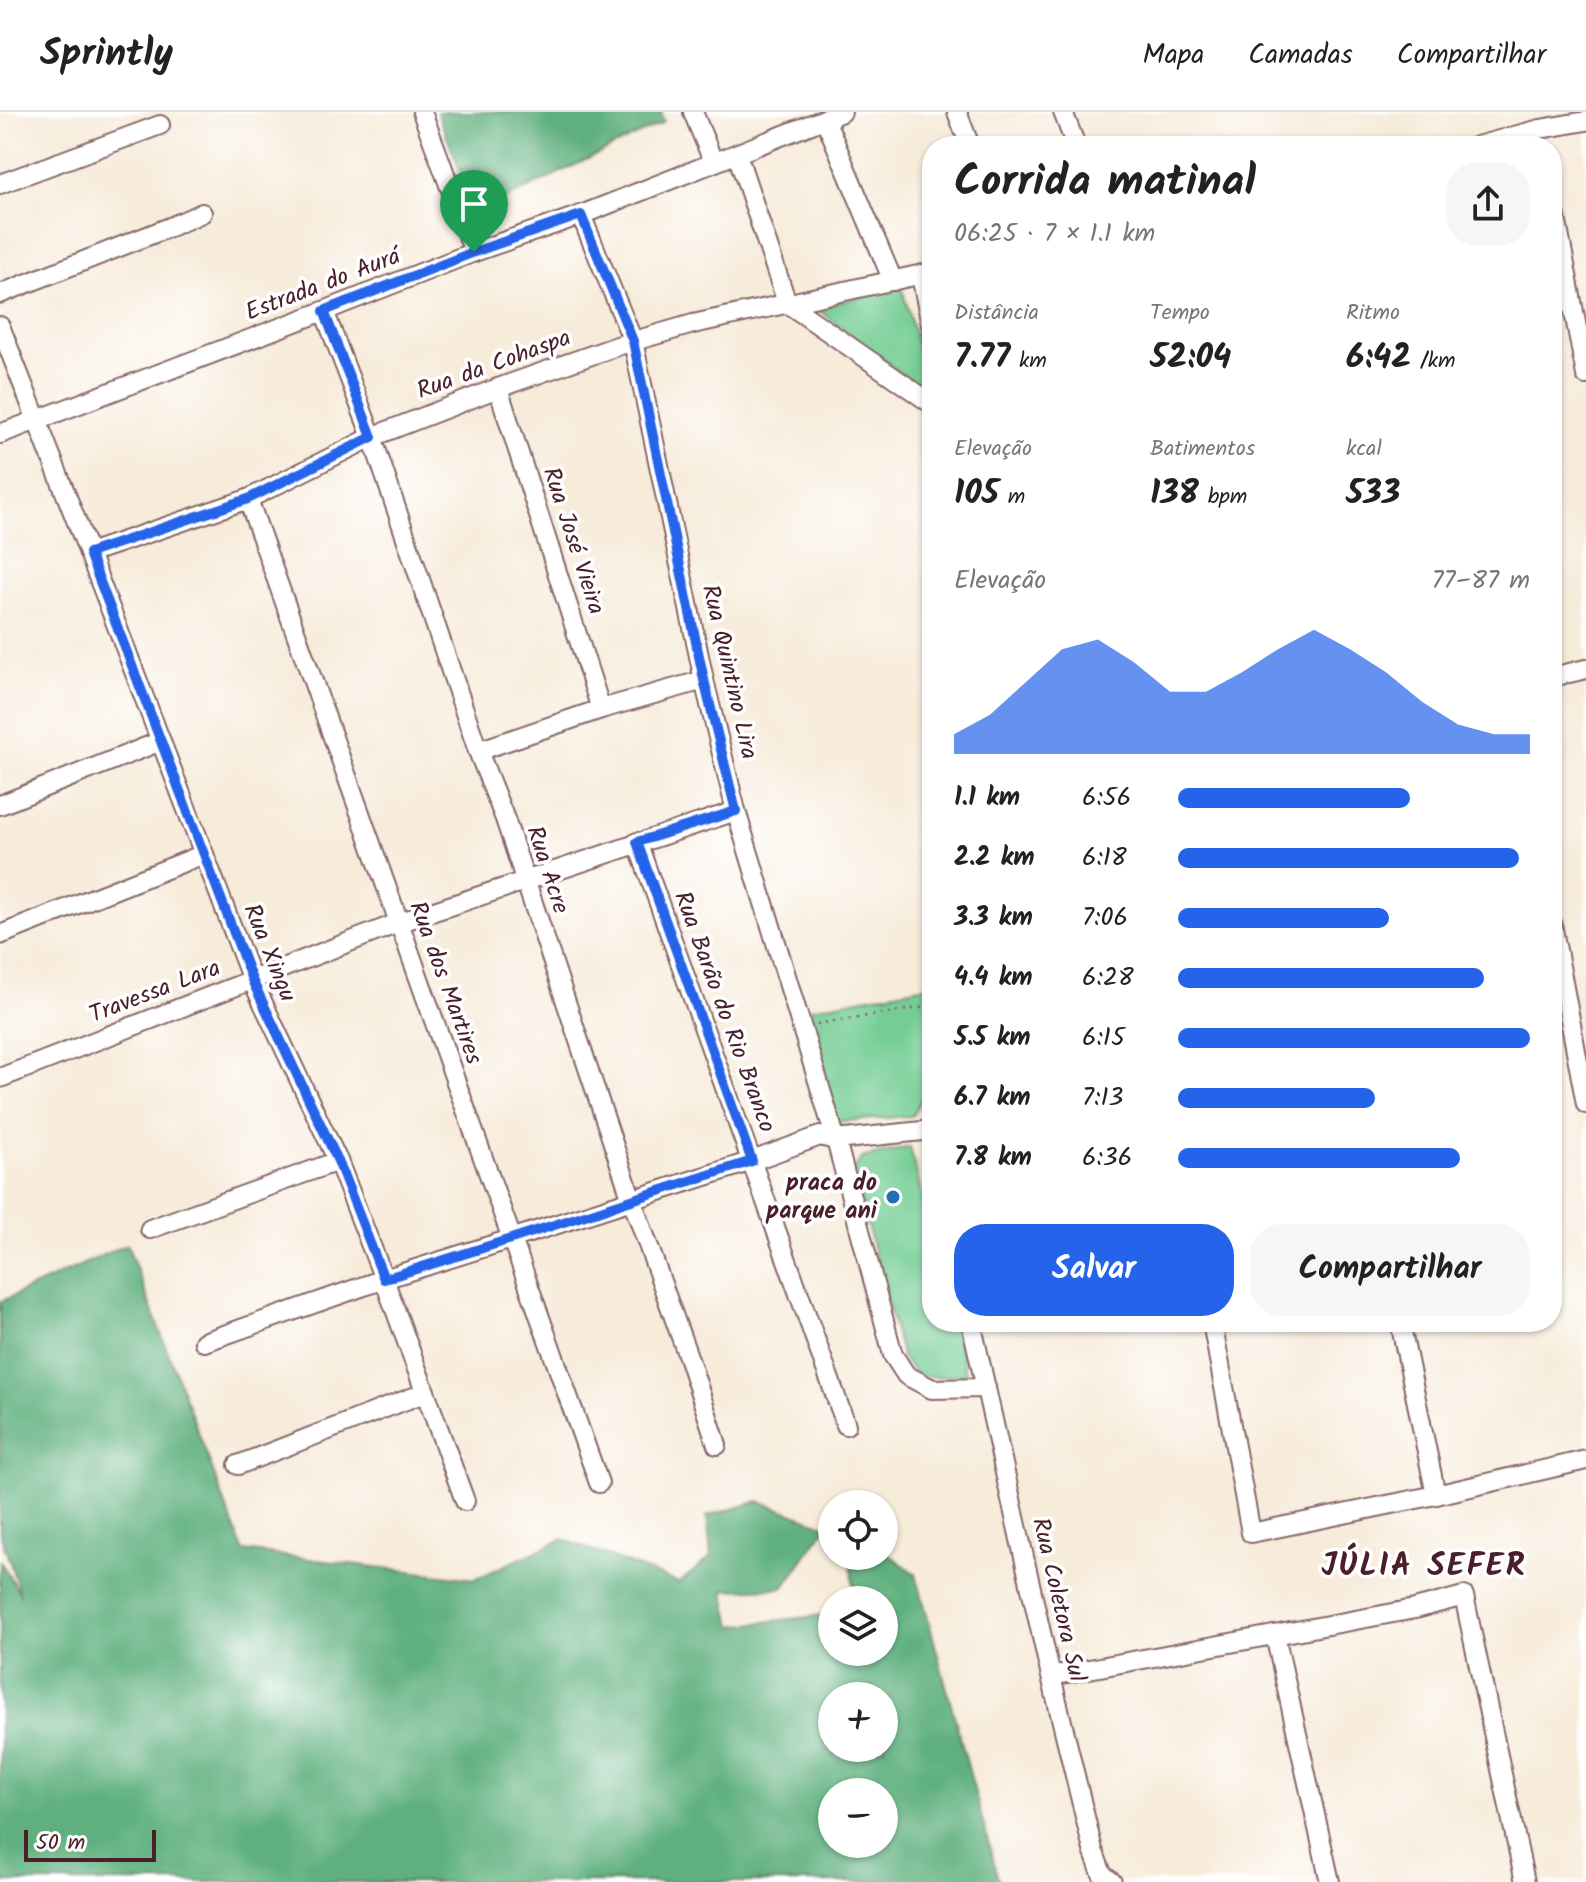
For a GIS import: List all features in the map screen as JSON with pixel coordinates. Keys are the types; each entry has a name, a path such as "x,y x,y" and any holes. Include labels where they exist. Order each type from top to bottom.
{"street":[{"path":"422,112 474,252"},
{"path":"693,112 713,161"},
{"path":"957,112 966,136"},
{"path":"1063,112 1072,136"},
{"path":"833,115 893,281"},
{"name":"Estrada do Aurá","path":"0,434 474,252 581,215 833,115"},
{"path":"1547,136 1586,121"},
{"path":"0,184 160,125"},
{"path":"737,154 787,303 922,397"},
{"path":"0,294 202,213"},
{"name":"Rua Quintino Lira","path":"581,215 633,341 704,680 736,811 836,1140 893,1355 906,1375 932,1389 986,1388"},
{"path":"1562,249 1586,375"},
{"name":"Rua da Cohaspa","path":"89,553 248,499 372,437 498,388 633,341 693,324 922,274"},
{"name":"Rua Acre","path":"324,311 372,437 478,751 505,819 717,1445"},
{"name":"Rua Xingu","path":"0,326 89,553 136,701 161,741 252,980 338,1161 465,1501"},
{"name":"Rua José Vieira","path":"498,388 601,709"},
{"name":"Rua dos Martires","path":"248,499 599,1483"},
{"path":"1562,675 1586,669"},
{"path":"478,751 601,709 704,680"},
{"path":"0,805 161,741"},
{"name":"Travessa Lara","path":"0,1078 398,923 736,811"},
{"name":"Rua Barão do Rio Branco","path":"637,842 846,1425"},
{"path":"0,935 204,854"},
{"path":"1562,977 1586,1104"},
{"path":"204,1342 384,1279 752,1161 820,1136 836,1140 922,1131"},
{"path":"150,1229 338,1161"},
{"name":"Rua Coletora Sul","path":"973,1332 1093,1850 1102,1874 1112,1882"},
{"path":"1214,1332 1251,1533 1586,1460"},
{"path":"1402,1332 1436,1495"},
{"path":"238,1465 424,1393"},
{"path":"1051,1676 1415,1609 1464,1596 1525,1882"},
{"path":"1275,1635 1330,1882"}],"path":[{"path":"801,1027 922,1008"}],"green space":[{"path":"437,112 661,112 664,122 477,213"},
{"path":"902,287 922,365 922,390 816,308"},
{"path":"922,987 922,1097 912,1116 834,1122 806,1009"},
{"path":"910,1147 922,1196 922,1332 956,1332 966,1373 938,1377 917,1375 902,1358 853,1171 862,1158"},
{"path":"127,1244 243,1551 475,1579 563,1539 679,1583 711,1557 707,1516 759,1501 818,1523 818,1539 783,1588 724,1590 732,1626 818,1616 818,1666 898,1666 898,1586 853,1586 852,1570 898,1570 898,1561 916,1574 999,1882 0,1882 0,1561 21,1596 0,1533 0,1302"}],"place":[{"name":"praca do parque ani","path":"893,1197"}],"district":[{"name":"JÚLIA SEFER","path":"1424,1566"}],"route":[{"path":"581,215 633,341 704,680 736,811 637,842 752,1161 384,1279 338,1161 252,980 89,553 248,499 372,437 324,311 474,252 581,215"}]}
